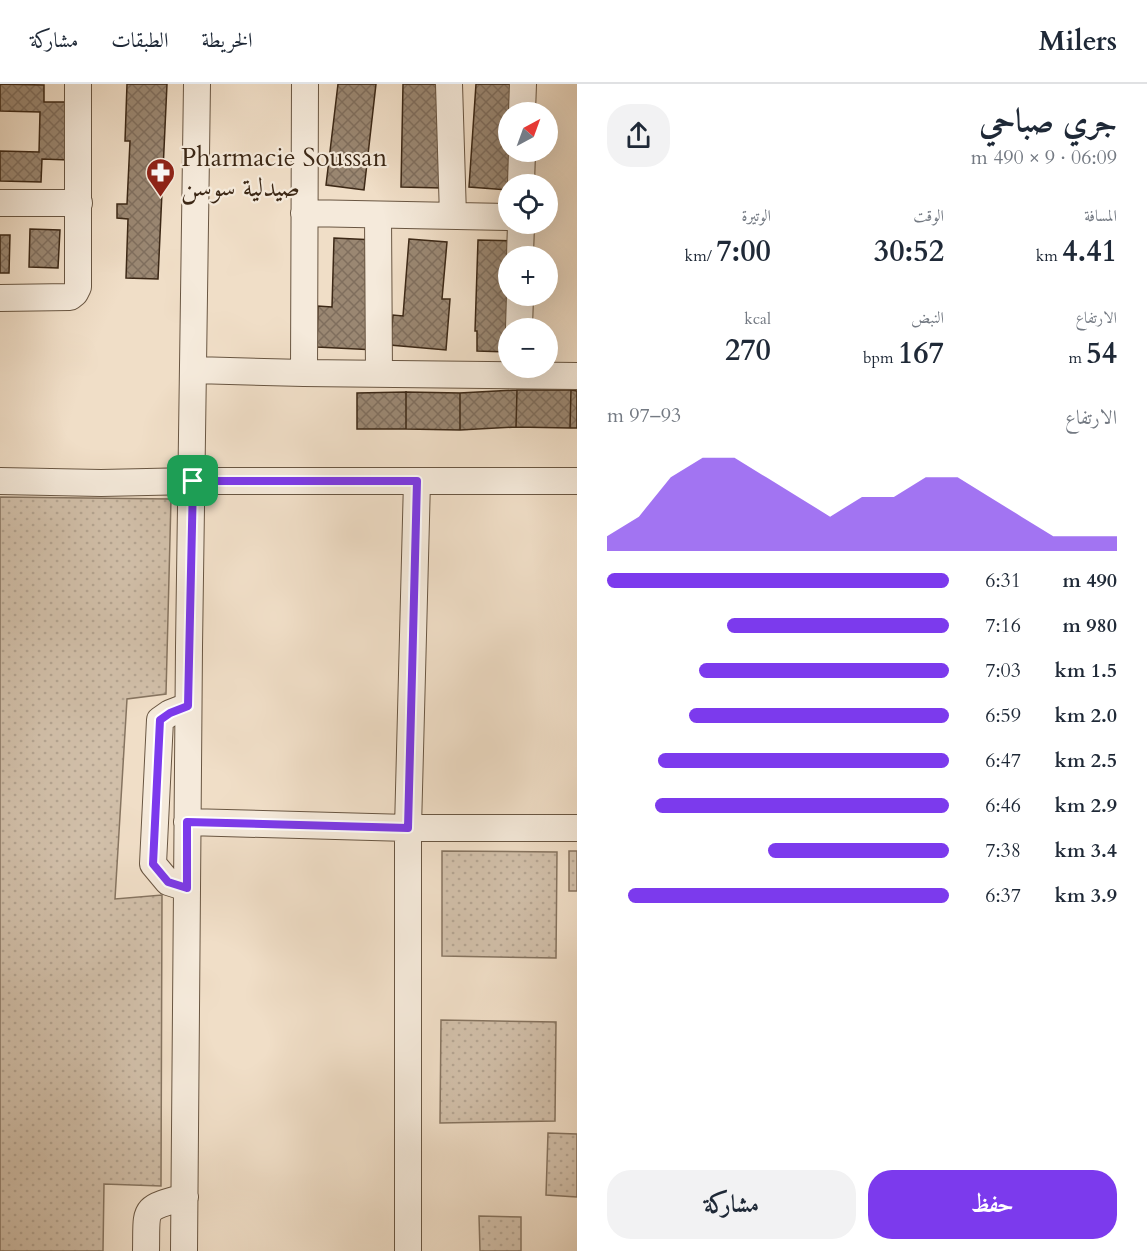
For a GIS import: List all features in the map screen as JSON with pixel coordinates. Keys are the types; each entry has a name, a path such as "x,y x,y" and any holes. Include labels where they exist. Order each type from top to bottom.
{"street":[{"path":"0,298 61,298 70,297 75,293 78,278 78,84"},
{"path":"184,1251 188,706 197,84"},
{"path":"304,373 305,84"},
{"path":"449,84 453,216"},
{"path":"522,102 523,84"},
{"path":"0,203 79,203"},
{"path":"304,213 498,217"},
{"path":"378,214 379,374"},
{"path":"194,370 379,374 498,372"},
{"path":"558,375 577,376"},
{"path":"0,481 101,483 577,481"},
{"path":"408,1251 408,828 417,481"},
{"path":"187,888 168,882 153,864 160,720 188,706"},
{"path":"187,822 408,828 577,828"},
{"path":"146,1251 147,1215 150,1210 154,1206 185,1197"}],"shaded area":[{"path":"0,497 171,499 166,694 127,699 115,899 162,895 161,1186 104,1184 103,1251 0,1251"},
{"path":"442,851 557,852 556,958 442,956"},
{"path":"569,851 577,851 577,891 569,891"},
{"path":"441,1020 556,1022 555,1121 440,1123"},
{"path":"548,1133 577,1134 577,1197 546,1195"},
{"path":"479,1216 521,1217 521,1251 480,1251"}],"building":[{"path":"0,84 44,85 44,102 69,102 69,160 42,159 41,182 0,181 0,151 39,152 40,112 0,111"},
{"path":"127,84 167,84 158,279 126,278 128,219 117,218 117,204 127,204 130,141 125,141"},
{"path":"338,84 376,84 364,190 326,185"},
{"path":"403,84 442,84 441,188 401,187"},
{"path":"476,84 514,84 513,102 498,102 498,162 512,162 510,174 498,174 498,189 469,187"},
{"path":"30,229 60,230 58,268 29,267"},
{"path":"0,235 10,235 9,273 0,273"},
{"path":"334,238 375,240 376,350 317,347 318,306 332,307"},
{"path":"409,239 447,242 442,299 450,299 446,350 390,345 393,315 403,316"},
{"path":"478,240 516,241 513,246 498,246 498,306 508,306 508,318 498,318 498,352 477,351 477,331 475,331"},
{"path":"517,390 516,427 460,430 460,393"},
{"path":"517,390 571,390 570,428 516,427"},
{"path":"571,390 577,391 577,428 570,428"},
{"path":"406,392 460,393 460,430 406,429"},
{"path":"406,392 406,429 357,429 357,393"}],"place":[{"name":"Pharmacie Soussan صيدلية سوسن","path":"160,198"}],"route":[{"path":"193,481 417,481 408,828 187,822 187,888 168,882 153,864 160,720 188,706 193,481"}]}
